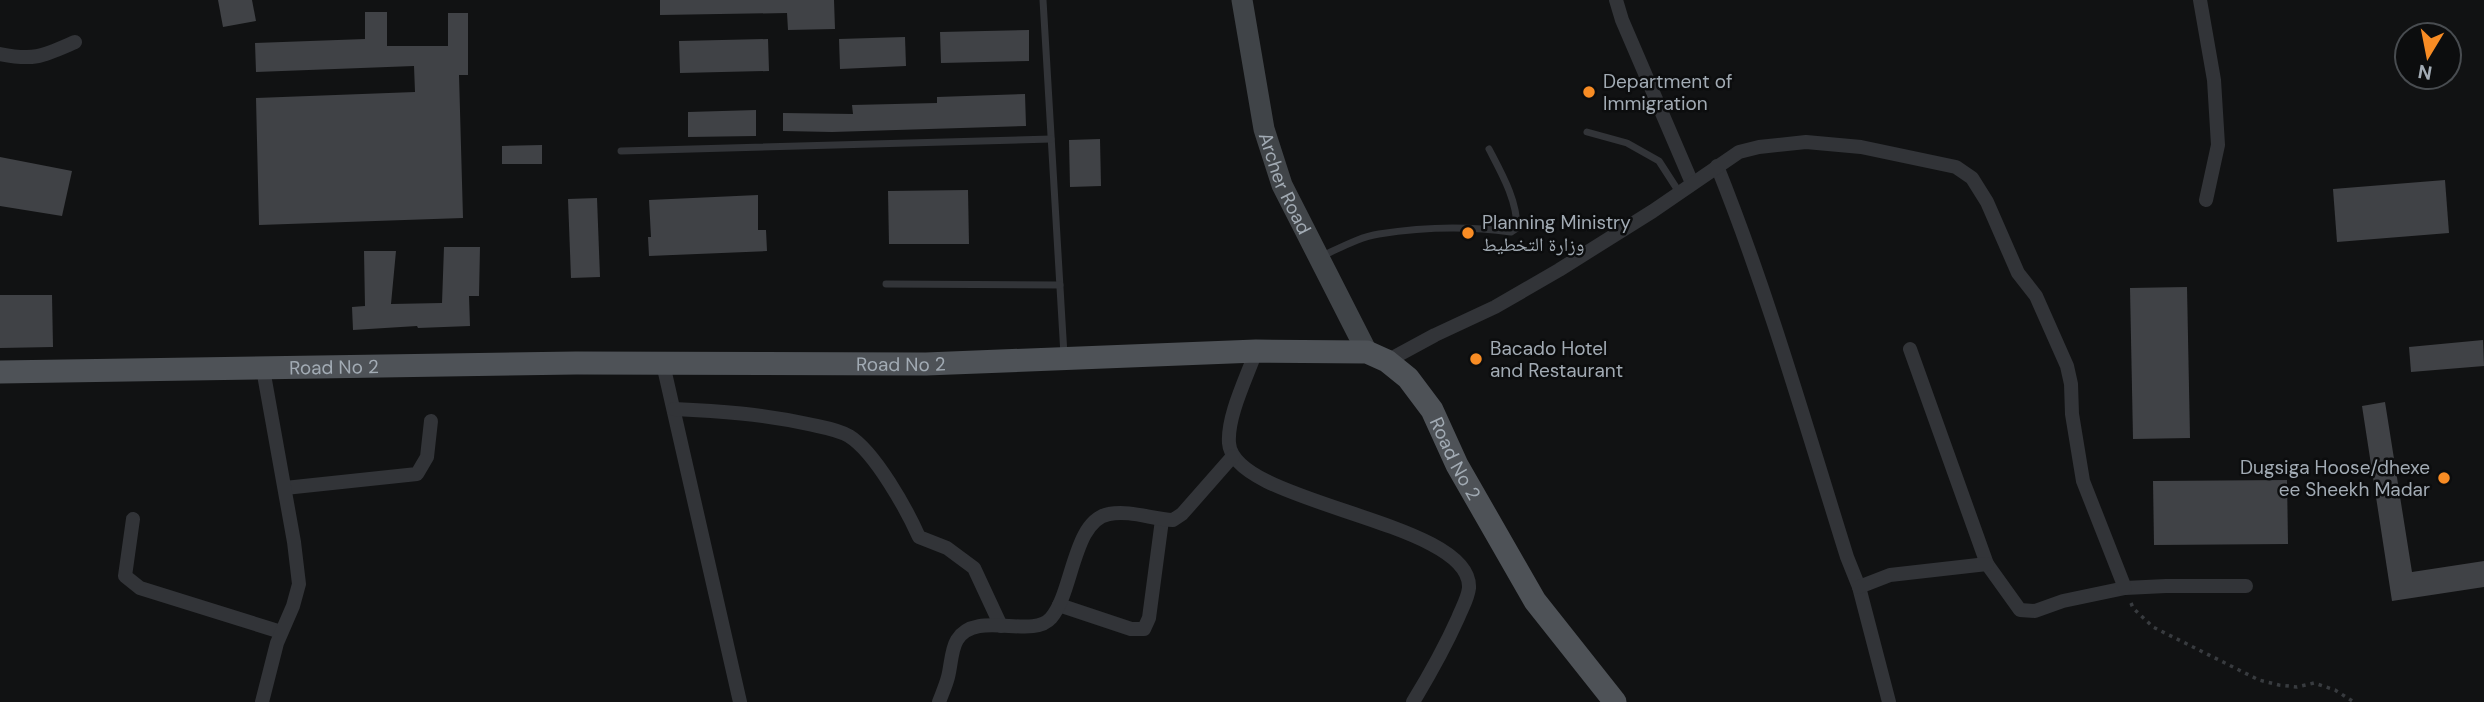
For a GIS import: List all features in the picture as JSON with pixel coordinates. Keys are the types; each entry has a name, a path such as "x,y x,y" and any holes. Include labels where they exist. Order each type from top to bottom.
{"main road":[{"name":"Archer Road","path":"1242,0 1264,129 1282,185 1318,258 1377,357"},
{"name":"Road No 2","path":"0,372 576,363 926,364 1256,351 1377,357 1408,378 1432,410 1457,465 1535,601 1615,702"}],"street":[{"path":"1616,0 1622,20 1692,183"},
{"path":"2200,0 2214,80 2218,145 2206,200"},
{"path":"0,54 24,59 40,57 75,42"},
{"path":"1377,357 1435,335 1495,307 1548,276 1739,152 1806,142 1861,147 1956,167 1972,178 1987,202 2018,273 2036,296 2067,366 2071,384 2071,414 2083,481 2125,588"},
{"path":"1717,166 1777,335 1847,557 1859,587 1889,702"},
{"path":"1910,349 1987,564 2020,610 2035,611 2063,601 2125,588 2246,586"},
{"path":"1256,351 1230,430 1229,444 1233,456 1265,480 1421,538 1450,555 1463,570 1469,586 1466,598 1441,657 1413,702"},
{"path":"663,364 740,702"},
{"path":"262,702 270,666 299,584 264,369"},
{"path":"674,409 726,411 786,419 849,437 873,461 904,504 919,537 947,548 974,568 1001,626"},
{"path":"285,488 417,474 427,457 431,421"},
{"path":"939,702 956,642 962,634 976,626 1042,625 1051,619 1059,605 1085,534 1092,523 1106,514 1120,513 1173,520 1182,514 1233,456"},
{"path":"133,519 125,576 140,587 281,632"},
{"path":"1059,605 1131,629 1144,629 1149,618 1162,520"},
{"path":"1859,587 1890,575 1987,564"}],"lane":[{"path":"1043,0 1064,359"},
{"path":"1587,132 1627,143 1659,161 1679,192"},
{"path":"621,150 1051,139"},
{"path":"1318,258 1378,234 1442,228 1511,232 1517,228 1511,193 1489,149"},
{"path":"886,284 1060,285"}],"path":[{"path":"2125,588 2133,608 2153,627 2259,680 2297,687 2314,683 2335,690 2354,702"}],"building":[{"path":"218,0 252,0 256,21 223,27"},
{"path":"660,0 834,0 835,29 788,30 787,13 660,15"},
{"path":"365,12 387,12 387,46 448,46 448,13 468,13 468,75 459,75 463,218 259,225 256,98 415,92 414,66 256,72 255,43 365,39"},
{"path":"1029,30 1029,61 941,63 940,32"},
{"path":"905,37 906,66 840,69 839,39"},
{"path":"768,39 769,71 680,73 679,41"},
{"path":"1025,94 1026,126 783,131 783,113 853,114 852,105 937,103 937,97"},
{"path":"756,110 756,136 688,137 688,112"},
{"path":"1100,139 1101,186 1070,187 1069,140"},
{"path":"542,145 542,164 502,164 502,146"},
{"path":"0,157 72,171 62,216 0,206"},
{"path":"2445,180 2449,233 2337,242 2333,189"},
{"path":"968,190 969,244 889,244 888,191"},
{"path":"758,195 758,230 766,230 767,251 649,256 649,200"},
{"path":"597,198 600,277 571,278 568,199"},
{"path":"444,247 480,247 479,296 469,296 470,326 353,330 352,307 365,306 364,251 396,251 391,304 442,303"},
{"path":"2187,287 2190,438 2133,439 2130,288"},
{"path":"0,295 52,295 53,347 0,348"},
{"path":"2483,340 2484,366 2411,372 2409,347"},
{"path":"2385,402 2412,572 2484,561 2484,587 2392,601 2362,406"},
{"path":"2287,480 2288,544 2154,545 2153,481"}],"place":[{"name":"Department of Immigration","path":"1589,92"},
{"name":"Planning Ministry وزارة التخطيط","path":"1468,233"},
{"name":"Bacado Hotel and Restaurant","path":"1476,359"},
{"name":"Dugsiga Hoose/dhexe ee Sheekh Madar","path":"2444,478"}]}
